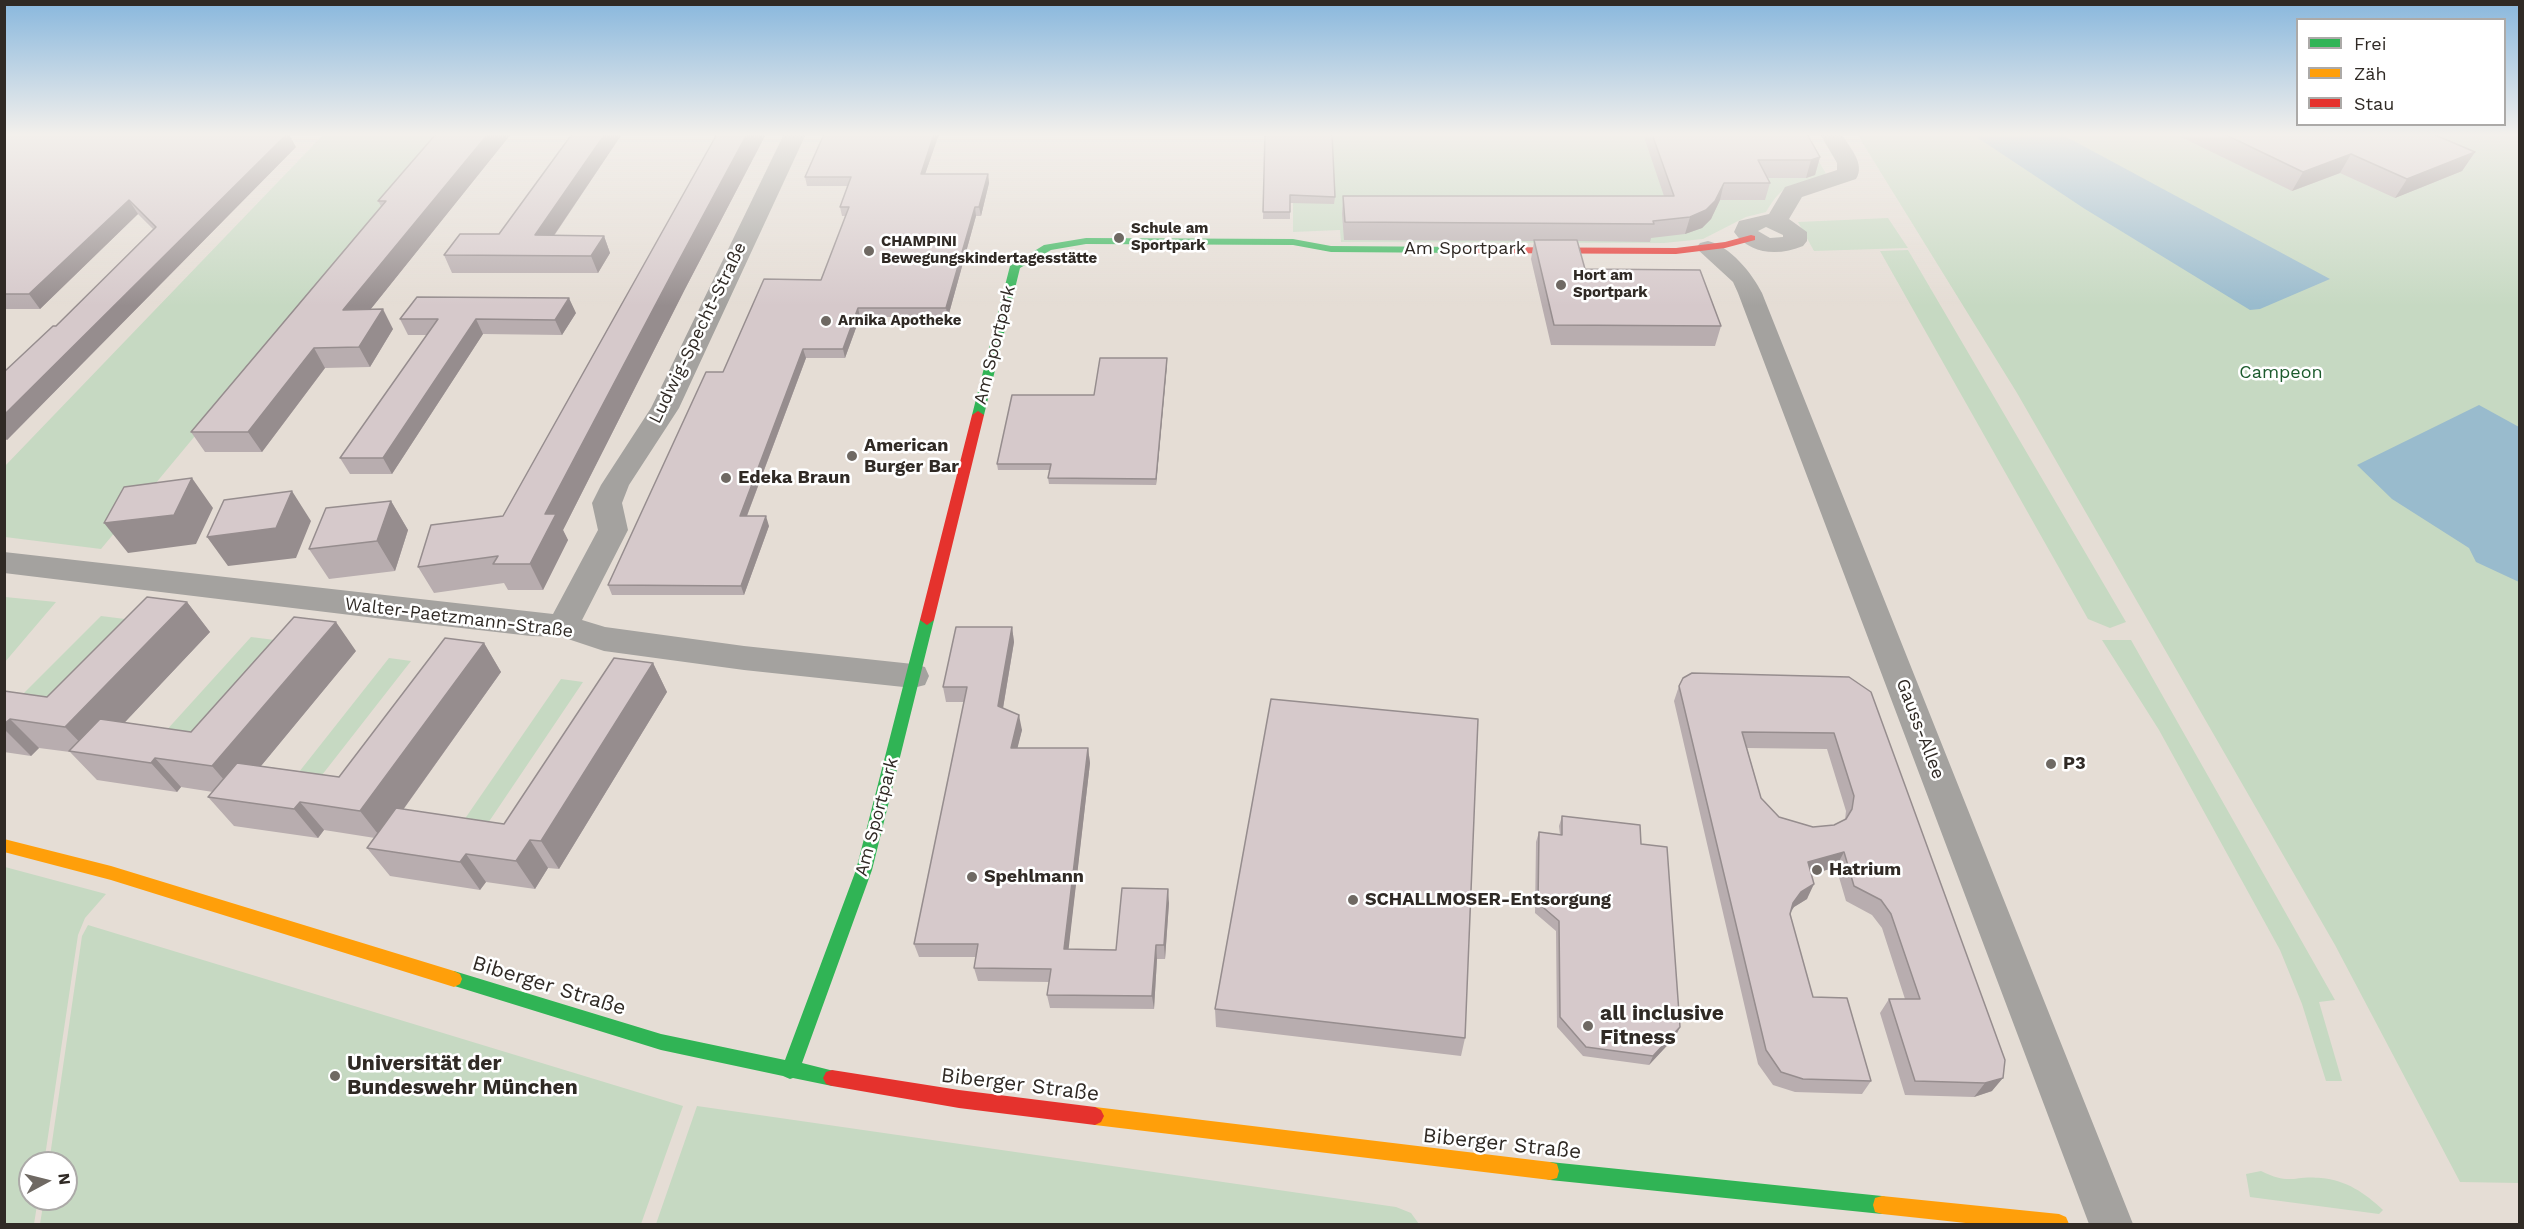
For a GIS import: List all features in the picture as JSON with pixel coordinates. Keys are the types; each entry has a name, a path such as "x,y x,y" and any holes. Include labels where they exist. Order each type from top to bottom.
{"street":[{"name":"Ludwig-Specht-Straße","path":"563,626 613,530 607,503 615,485 665,408 768,191"},
{"name":"Am Sportpark","path":"790,1071 864,870 1015,266 1031,253 1060,243 1086,241 1293,242 1342,249 1676,251 1708,248 1751,238 1746,232 1747,226 1754,222 1776,221 1795,191"},
{"name":"Gauss-Allee","path":"1708,248 1743,279 1750,292 2111,1224"},
{"name":"Walter-Paetzmann-Straße","path":"4,562 531,626 563,626 614,641 913,676"},
{"name":"Biberger Straße","path":"4,845 111,873 661,1042 790,1071 958,1099 1428,1157 2059,1224"}],"green space":[{"path":"269,191 398,191 101,549 5,537 4,467"},
{"path":"1293,191 1782,191 1766,212 1746,217 1703,239 1664,243 1341,242 1340,230 1293,232"},
{"name":"Campeon","path":"1892,191 2519,191 2519,1183 2460,1182 2335,945 2017,393"},
{"path":"1888,218 1908,248 1814,251 1798,222"},
{"path":"1908,250 2126,622 2110,628 2088,619 1880,251"},
{"path":"4,597 56,602 5,662"},
{"path":"101,616 125,619 43,702 18,699"},
{"path":"251,637 275,640 189,737 164,733"},
{"path":"2102,640 2131,640 2335,1000 2319,1002 2342,1081 2326,1081 2302,1004 2280,950 2159,730"},
{"path":"389,658 411,661 322,775 299,772"},
{"path":"561,679 583,682 486,826 462,823"},
{"path":"5,867 106,894 85,918 78,935 46,1151 18,1151 18,1211 36,1211 34,1224 5,1224"},
{"name":"Universität der Bundeswehr München","path":"88,925 683,1106 641,1224 40,1224 42,1211 78,1211 78,1151 51,1151 82,936"},
{"path":"697,1106 1396,1207 1411,1213 1419,1224 656,1224"},
{"path":"2261,1171 2286,1179 2311,1177 2339,1181 2362,1193 2383,1210 2379,1214 2250,1197 2246,1174"}],"water":[{"path":"2058,191 2167,191 2330,279 2260,309 2250,310"},
{"path":"2479,405 2519,427 2519,582 2476,562 2469,548 2392,499 2357,465"}],"building":[{"path":"4,191 229,191 4,415 4,372 53,326 56,326 156,227 129,200 29,294 4,294"},
{"path":"386,191 441,191 343,310 383,309 359,347 314,348 248,432 191,432 386,201 378,201"},
{"path":"530,191 565,191 535,235 604,236 591,256 444,255 460,234 499,234"},
{"path":"685,191 716,191 545,514 556,514 530,564 493,564 498,556 418,567 431,525 503,516"},
{"path":"846,191 983,191 979,207 975,207 946,308 858,308 843,349 803,349 740,516 766,516 741,586 608,585 706,372 723,372 764,279 821,280 849,207 840,207"},
{"path":"1264,191 1335,191 1335,197 1290,195 1290,212 1263,212"},
{"path":"1672,191 1720,191 1715,201 1706,210 1690,217 1653,221 1654,224 1345,222 1343,196 1674,196"},
{"path":"1534,240 1577,240 1585,269 1700,270 1721,326 1554,325"},
{"path":"417,297 569,298 555,320 476,319 383,458 340,458 438,319 400,319"},
{"path":"1100,358 1167,358 1156,479 1048,478 1051,464 997,464 1012,395 1094,395"},
{"path":"192,478 174,515 104,523 124,487"},
{"path":"292,491 276,528 207,537 224,500"},
{"path":"391,501 377,541 309,549 326,508"},
{"path":"147,597 187,602 65,727 10,719 4,724 4,691 47,697"},
{"path":"294,617 336,622 212,766 155,758 151,763 69,751 100,719 191,732"},
{"path":"956,627 1012,627 998,706 1019,715 1011,748 1088,748 1064,949 1116,950 1122,888 1168,889 1164,945 1156,945 1152,996 1047,995 1051,969 974,968 978,944 914,944 967,687 943,687"},
{"path":"445,638 484,643 360,811 300,802 294,809 208,797 237,763 339,777"},
{"path":"614,658 653,663 541,841 530,840 516,861 466,854 460,862 367,848 396,808 504,824"},
{"name":"Hatrium","path":"1692,673 1849,677 1871,692 2005,1060 2003,1078 1985,1083 1915,1081 1889,999 1920,999 1891,914 1881,900 1854,886 1844,852 1808,862 1814,884 1801,892 1793,903 1790,914 1813,997 1847,998 1871,1081 1803,1079 1781,1072 1766,1050 1679,686 1683,678","holes":["1742,732 1834,733 1854,796 1852,809 1846,819 1834,825 1813,827 1779,817 1761,798"]},
{"name":"SCHALLMOSER-Entsorgung","path":"1271,699 1478,719 1465,1038 1215,1009"},
{"path":"1562,816 1640,825 1641,844 1667,847 1680,1027 1653,1056 1586,1047 1560,1017 1559,921 1538,903 1539,832 1562,835"}],"traffic: fast":[{"path":"978,415 1015,266 1048,247 1086,241 1293,242 1331,249 1468,250"},
{"path":"790,1071 864,870 927,620"},
{"path":"454,979 661,1042 832,1078"},
{"path":"1550,1171 1882,1205"}],"traffic: slow":[{"path":"4,845 111,873 454,979"},
{"path":"1095,1116 1550,1171"},
{"path":"1882,1205 2059,1224"}],"traffic: jam":[{"path":"1468,250 1676,251 1725,245 1751,238"},
{"path":"927,620 978,415"},
{"path":"832,1078 959,1099 1095,1116"}],"place":[{"name":"Schule am Sportpark","path":"1119,238"},
{"name":"CHAMPINI Bewegungskindertagesstätte","path":"869,251"},
{"name":"Hort am Sportpark","path":"1561,285"},
{"name":"Arnika Apotheke","path":"826,321"},
{"name":"American Burger Bar","path":"852,456"},
{"name":"Edeka Braun","path":"726,478"},
{"name":"P3","path":"2051,764"},
{"name":"Hatrium","path":"1817,870"},
{"name":"Spehlmann","path":"972,877"},
{"name":"SCHALLMOSER-Entsorgung","path":"1353,900"},
{"name":"all inclusive Fitness","path":"1588,1026"},
{"name":"Universität der Bundeswehr München","path":"335,1076"}]}
